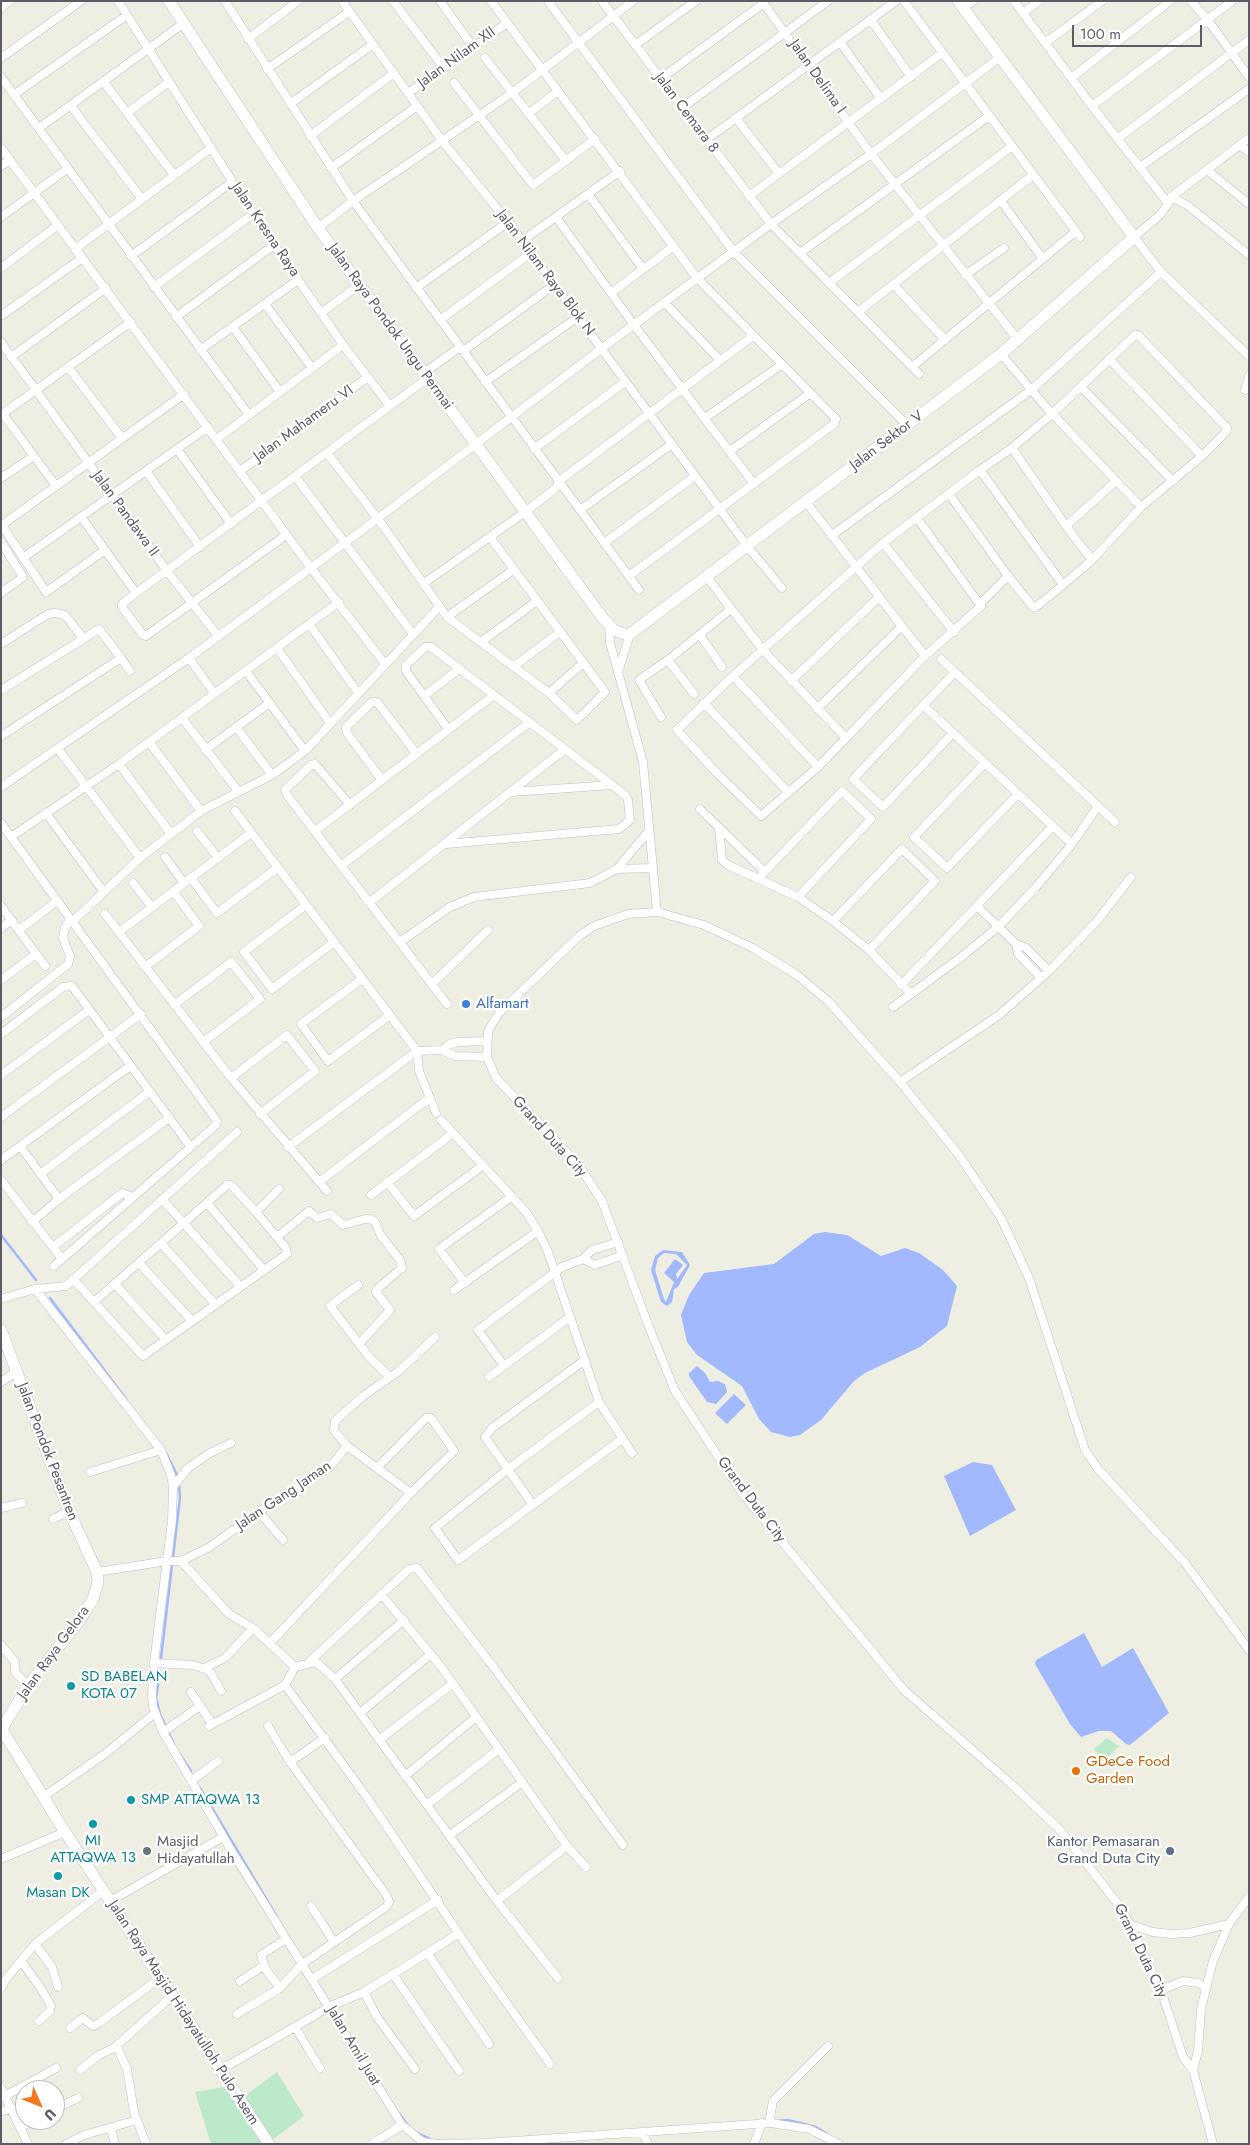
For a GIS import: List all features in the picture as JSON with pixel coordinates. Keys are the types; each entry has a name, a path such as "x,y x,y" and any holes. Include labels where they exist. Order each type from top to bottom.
{"street":[{"path":"1,8 10,1"},
{"path":"1,58 80,1"},
{"name":"Jalan Kresna Raya","path":"118,1 253,214 320,313 390,406"},
{"name":"Jalan Raya Pondok Ungu Permai","path":"169,1 318,228 474,444 609,626"},
{"path":"225,1 353,201 639,590"},
{"name":"Jalan Nilam Raya Blok N","path":"342,1 443,142 508,222 747,546 782,588"},
{"path":"394,1 444,68"},
{"path":"440,1 473,47"},
{"path":"491,1 542,71 620,171 697,278 781,365 835,417 835,422 629,576"},
{"path":"548,1 734,251 907,426"},
{"name":"Jalan Cemara 8","path":"602,1 771,224 919,374"},
{"path":"318,228 353,201 443,142 512,93 634,1"},
{"path":"635,45 696,1"},
{"path":"812,1 818,9"},
{"path":"682,108 828,1"},
{"path":"706,140 807,64 896,1"},
{"path":"904,1 1078,235 1043,259 912,367"},
{"path":"973,1 961,5 1161,272 1249,356"},
{"path":"1014,1 1117,139 1169,200 1187,206 1249,255"},
{"path":"1024,14 1040,1"},
{"path":"1046,43 1102,1"},
{"path":"1071,78 1170,1"},
{"path":"1191,1 1207,19 1249,77"},
{"path":"1092,106 1232,1"},
{"path":"660,79 763,2"},
{"name":"Jalan Delima I","path":"763,2 871,154 1018,340"},
{"path":"248,39 294,3"},
{"path":"268,69 349,12"},
{"path":"14,94 127,15"},
{"path":"871,20 910,77"},
{"path":"39,128 148,47 184,23"},
{"name":"Jalan Nilam XII","path":"408,93 507,23"},
{"path":"1117,139 1249,40"},
{"path":"840,42 880,99"},
{"path":"290,104 373,44"},
{"path":"749,196 942,53"},
{"path":"485,58 566,161"},
{"path":"1,787 189,658 344,542 378,519 601,348 771,224 871,154 964,82 999,58"},
{"path":"310,136 394,73"},
{"path":"1,77 249,415"},
{"path":"103,81 174,175"},
{"path":"127,113 169,82"},
{"path":"454,83 533,185 595,139"},
{"path":"1140,167 1249,89"},
{"path":"528,114 558,91"},
{"path":"71,106 142,199"},
{"path":"331,168 417,106"},
{"path":"800,254 989,116"},
{"path":"736,118 779,174"},
{"path":"1134,236 1160,215 1169,200 1249,138"},
{"path":"1240,145 1249,152"},
{"path":"829,283 1012,146"},
{"path":"1,148 106,288 261,501 385,664"},
{"path":"75,249 211,148"},
{"path":"1,166 10,160"},
{"path":"1,217 67,169"},
{"path":"1207,170 1249,204"},
{"path":"522,241 620,171"},
{"path":"858,312 1001,202 1033,175"},
{"path":"131,256 232,182"},
{"path":"588,194 643,269"},
{"path":"1001,202 1043,259"},
{"path":"154,287 253,214"},
{"path":"556,217 634,325 754,484"},
{"path":"416,288 508,222"},
{"path":"1,268 58,225"},
{"name":"Jalan Sektor V","path":"630,634 1001,354 1134,236"},
{"path":"176,317 274,245"},
{"path":"612,294 674,246"},
{"path":"965,275 1004,248"},
{"path":"440,320 531,254"},
{"path":"1,316 82,258"},
{"path":"831,536 1031,390 1161,272"},
{"path":"200,350 298,280"},
{"path":"320,313 359,285"},
{"path":"286,534 144,636 121,606 390,406 426,375 461,349 554,285"},
{"path":"894,285 945,340"},
{"path":"11,357 106,288"},
{"path":"664,302 720,360"},
{"path":"265,304 312,368"},
{"path":"485,382 578,317"},
{"path":"56,486 2,414 131,322"},
{"path":"233,327 280,392"},
{"path":"949,494 1008,576 1035,607 1092,560 1142,508 1202,456 1226,432 1226,426 1138,335 1135,335 1081,387 1012,448 980,470 883,543 852,563 763,650 704,703 677,731 761,816 818,767 925,656 980,609 981,603 1008,576"},
{"path":"423,584 526,512 556,488 559,481 753,336"},
{"name":"Jalan Pandawa II","path":"1,342 167,571 218,636"},
{"path":"217,439 343,345"},
{"path":"1001,354 1044,406 1142,508"},
{"path":"1109,359 1202,456"},
{"path":"705,418 781,365"},
{"path":"68,367 122,438"},
{"path":"1245,390 1249,376"},
{"name":"Jalan Mahameru VI","path":"240,471 368,377"},
{"path":"534,449 626,382"},
{"path":"1081,387 1173,481"},
{"path":"105,550 48,592 44,590 2,524 184,394"},
{"path":"730,451 810,394"},
{"path":"24,558 208,427"},
{"path":"580,510 672,444"},
{"path":"1012,448 1092,560"},
{"path":"177,449 231,524"},
{"path":"327,453 378,519 438,607 447,617 549,693 577,720 605,692 582,664 490,537"},
{"path":"2,476 34,456"},
{"path":"980,470 1063,584"},
{"path":"146,471 200,547"},
{"path":"295,476 413,634"},
{"path":"604,543 696,476"},
{"path":"1066,526 1116,481"},
{"path":"806,502 925,656"},
{"path":"82,518 136,593"},
{"path":"916,518 981,603"},
{"path":"1,593 23,577 2,543"},
{"path":"883,543 954,632"},
{"path":"447,617 513,570"},
{"path":"706,576 763,650 846,738"},
{"path":"791,681 879,598"},
{"path":"481,642 537,601"},
{"path":"11,837 119,764 339,602"},
{"path":"1,1018 68,964 70,956 63,938 65,927 72,920 140,858 202,811 272,775 305,751 438,607"},
{"path":"661,717 639,682 731,609"},
{"path":"1,644 48,614 55,613 65,616 83,638"},
{"path":"309,624 358,693"},
{"path":"609,626 621,634 630,634 618,672"},
{"path":"609,626 610,643 642,762 657,912"},
{"path":"817,708 901,627"},
{"path":"1,690 100,629 130,671"},
{"path":"513,667 560,632"},
{"path":"700,634 722,667"},
{"path":"446,844 619,829 630,820 626,796 431,647 425,648 406,665 406,672 448,729"},
{"path":"277,648 330,723"},
{"path":"1,736 121,658"},
{"path":"189,658 214,693"},
{"path":"941,659 1115,822"},
{"path":"668,660 694,694"},
{"path":"549,693 582,664"},
{"path":"424,696 460,669"},
{"path":"246,671 268,704 305,751"},
{"path":"953,733 883,807 853,779 954,672"},
{"path":"733,676 818,767"},
{"path":"315,831 494,695"},
{"path":"382,780 347,734 346,727 372,702 377,702 416,754"},
{"path":"704,703 788,792"},
{"path":"205,750 268,704"},
{"path":"923,705 1072,844"},
{"path":"182,718 238,791"},
{"path":"342,865 530,722"},
{"path":"236,727 272,775"},
{"path":"149,742 202,811"},
{"path":"58,749 140,858"},
{"path":"370,902 566,749"},
{"path":"985,763 914,836 947,868 1018,794"},
{"path":"119,764 171,834"},
{"path":"350,805 318,766 311,765 285,790 447,1004"},
{"path":"511,792 612,785"},
{"path":"758,879 842,791 872,819 798,897"},
{"path":"893,1007 999,926 1036,887 1072,844 1098,806"},
{"path":"700,810 765,872"},
{"path":"235,811 417,1051 420,1071 428,1099 438,1116 452,1134 526,1212 538,1231 555,1272 599,1402 632,1453"},
{"path":"46,812 103,891"},
{"path":"1,824 72,920 98,960 141,1014 218,1121 216,1126 190,1146 54,1266"},
{"path":"901,985 1053,826"},
{"path":"719,828 722,860 798,897 833,921 869,950 910,994"},
{"path":"197,830 218,858"},
{"path":"119,932 251,833"},
{"path":"400,942 450,907 462,901 496,893 578,886 590,883 617,869 648,833"},
{"path":"833,921 902,849 935,881 869,950"},
{"path":"165,857 217,913 277,868"},
{"path":"617,869 652,868"},
{"path":"900,1082 999,1015 1049,972 1097,921 1131,876"},
{"path":"134,883 152,907"},
{"path":"145,967 199,926 173,891"},
{"path":"19,930 58,901"},
{"path":"306,905 244,952 272,989 334,942"},
{"path":"1,906 45,966"},
{"path":"977,906 1016,944 1025,947 1049,972"},
{"name":"Grand Duta City","path":"1213,2144 1193,2070 1183,2057 1161,1990 1130,1924 1109,1892 1060,1830 1009,1782 904,1690 742,1493 675,1391 602,1201 578,1164 496,1078 487,1057 487,1041 488,1031 499,1013 578,937 594,926 628,914 657,912 704,925 753,948 797,975 828,1001 900,1082 960,1155 1001,1218 1029,1278 1085,1450 1098,1469 1185,1563 1249,1650"},
{"path":"105,914 231,1078 327,1191"},
{"path":"1,928 12,920"},
{"path":"432,984 488,930"},
{"path":"1016,944 1018,954 1041,978"},
{"path":"1,980 36,954"},
{"path":"174,1005 231,962 260,999 203,1042"},
{"path":"362,979 301,1024 328,1062 390,1016"},
{"path":"1,1034 66,985 74,988 190,1146"},
{"path":"1,1075 89,1010"},
{"path":"1,1117 141,1014"},
{"path":"231,1078 287,1035 315,1071 260,1114"},
{"path":"442,1050 450,1044 458,1042 487,1041"},
{"path":"288,1147 417,1051 442,1050 455,1056 487,1057"},
{"path":"1,1160 130,1066"},
{"path":"40,1174 149,1092"},
{"path":"319,1182 428,1099"},
{"path":"32,1222 59,1199 169,1118"},
{"path":"1,1299 35,1289 59,1288 73,1280 237,1132"},
{"path":"371,1195 452,1134"},
{"path":"20,1146 59,1199"},
{"path":"387,1182 414,1216 482,1166"},
{"path":"1,1180 62,1259"},
{"path":"73,1280 145,1356 165,1339 287,1253 278,1237 230,1184 94,1302"},
{"path":"256,1212 279,1190"},
{"path":"53,1247 122,1193 132,1197"},
{"path":"464,1283 439,1249 511,1197"},
{"path":"162,1199 240,1286"},
{"path":"207,1203 264,1270"},
{"path":"278,1237 309,1211 316,1218 331,1214 343,1225 370,1218 375,1222 381,1236 400,1260 402,1268 377,1289 376,1292 390,1310 359,1344"},
{"path":"454,1290 538,1231"},
{"path":"504,1366 478,1330 562,1267 583,1259 592,1250 618,1242"},
{"path":"161,1243 215,1304"},
{"path":"583,1259 595,1265 623,1256"},
{"path":"139,1263 192,1321"},
{"path":"115,1284 165,1339"},
{"path":"358,1285 330,1306 370,1358 390,1377"},
{"path":"35,1289 161,1450 173,1487"},
{"path":"489,1377 570,1317"},
{"name":"Jalan Pondok Pesantren","path":"1,1330 15,1372 69,1511 97,1572"},
{"path":"411,1493 346,1446 334,1430 334,1422 363,1396 390,1377 435,1337"},
{"path":"533,1505 485,1437 492,1428 585,1360"},
{"path":"1,1382 15,1372"},
{"path":"599,1402 508,1469 435,1528 458,1560 622,1439"},
{"path":"270,1643 411,1493 454,1451 431,1418 426,1418 378,1468"},
{"path":"173,1487 187,1469 208,1454 232,1443"},
{"name":"Jalan Gang Jaman","path":"97,1572 173,1561 208,1548 259,1512 330,1467 346,1446"},
{"path":"90,1472 161,1450"},
{"name":"Jalan Amil Juat","path":"173,1487 173,1561 154,1663 152,1701 155,1713 191,1781 224,1837 286,1938 331,2006 383,2097 402,2125 423,2143 486,2143 579,2140 642,2132 766,2123 810,2129 839,2144"},
{"path":"1,1508 22,1503"},
{"path":"53,1519 69,1511"},
{"path":"259,1512 283,1540"},
{"path":"173,1561 229,1614 253,1628 295,1667"},
{"path":"308,1663 409,1569 414,1567 420,1570 623,1845"},
{"name":"Jalan Raya Gelora","path":"2,1730 28,1686 93,1599 98,1582 97,1572"},
{"path":"382,1594 431,1654 521,1783 567,1846 586,1867"},
{"path":"335,1679 404,1620"},
{"path":"204,1668 222,1661 253,1628"},
{"path":"1,1645 15,1662 15,1672 28,1686"},
{"path":"360,1713 431,1654"},
{"path":"191,1692 209,1723 285,1684 295,1667 316,1662 321,1664 335,1679 405,1776 428,1804 497,1901 558,1978"},
{"path":"154,1663 193,1665 204,1668 211,1673 221,1690"},
{"path":"285,1684 438,1900 458,1934 550,2064"},
{"path":"379,1740 452,1684"},
{"path":"164,1731 200,1706"},
{"path":"43,1796 106,1752 155,1713"},
{"path":"405,1776 476,1717"},
{"path":"237,2014 280,1988 304,1963 386,1906 388,1900 290,1762 268,1726"},
{"name":"Jalan Raya Masjid Hidayatulloh Pulo Asem","path":"2,1730 103,1891 222,2069 269,2144"},
{"path":"290,1762 325,1738"},
{"path":"428,1804 499,1749"},
{"path":"191,1781 218,1761"},
{"path":"450,1835 521,1783"},
{"path":"1,1859 65,1832"},
{"path":"110,1901 224,1837"},
{"path":"497,1901 567,1846"},
{"path":"1,1988 35,1944 103,1891"},
{"path":"1193,2070 1198,2051 1201,2008 1213,1961 1229,1924 1249,1897"},
{"path":"313,1978 438,1900"},
{"path":"311,1906 334,1942"},
{"path":"1130,1924 1153,1932 1171,1934 1190,1933 1229,1924"},
{"path":"222,2069 331,2006 364,1992 458,1934"},
{"path":"280,1988 265,1967 261,1955 286,1938"},
{"path":"35,1944 52,1967 58,1987"},
{"path":"428,1954 489,2044"},
{"path":"21,1961 51,2006 50,2011 38,2021"},
{"path":"240,1981 260,1967 265,1967"},
{"path":"393,1974 459,2072"},
{"path":"70,2028 83,2018 93,2026 99,2023 160,1978"},
{"path":"1161,1990 1183,1981 1198,1983 1205,1987"},
{"path":"364,1992 377,2017 415,2069"},
{"path":"80,2070 114,2048 172,1996"},
{"path":"295,2027 320,2068"},
{"path":"754,2144 766,2123 773,2101 828,2046"},
{"path":"114,2048 118,2049 127,2069 137,2120 146,2144"},
{"path":"5,2096 56,2068"},
{"path":"1,2088 15,2115"},
{"path":"65,2104 78,2098"},
{"path":"1,2112 12,2108"},
{"path":"67,2143 84,2135 111,2129 137,2120"},
{"path":"372,2144 402,2125"},
{"path":"111,2129 115,2144"},
{"path":"21,2130 28,2144"},
{"path":"642,2132 648,2144"}],"green space":[{"path":"1107,1738 1119,1746 1104,1761 1094,1749"},
{"path":"277,2072 304,2116 267,2144 211,2144 195,2092 230,2086 238,2101"}],"water":[{"path":"825,1232 847,1235 881,1256 905,1248 919,1253 943,1270 957,1286 947,1326 920,1347 865,1373 854,1381 821,1420 800,1435 790,1437 771,1432 759,1419 742,1386 697,1355 687,1342 681,1315 689,1295 704,1273 774,1264 814,1234"},
{"path":"663,1250 682,1252 690,1265 678,1287 674,1289 672,1302 667,1306 661,1302 651,1270 655,1256","holes":["664,1253 676,1254 687,1265 677,1279 676,1274 683,1265 675,1259 664,1273 674,1282 666,1302 655,1270 658,1258"]},
{"path":"697,1366 705,1373 710,1382 718,1381 725,1384 727,1392 716,1404 707,1402 689,1376 689,1373"},
{"path":"734,1394 746,1405 727,1424 715,1413"},
{"path":"973,1462 992,1465 1016,1510 970,1536 944,1476"},
{"path":"1084,1633 1102,1667 1133,1648 1169,1713 1130,1745 1126,1744 1111,1731 1099,1731 1081,1737 1070,1724 1035,1664 1036,1660"}],"waterway":[{"path":"1,1235 36,1280"},
{"path":"50,1298 126,1399"},
{"path":"165,1451 178,1477"},
{"path":"161,1658 180,1498 179,1485"},
{"path":"160,1672 156,1698 160,1714 174,1744"},
{"path":"179,1753 191,1771"},
{"path":"200,1788 277,1917"},
{"path":"399,2113 409,2127"},
{"path":"778,2121 788,2120 816,2127 827,2134"},
{"path":"417,2133 430,2139"}],"place":[{"name":"Alfamart","path":"466,1004"},
{"name":"SD BABELAN KOTA 07","path":"71,1686"},
{"name":"GDeCe Food Garden","path":"1076,1771"},
{"name":"SMP ATTAQWA 13","path":"131,1800"},
{"name":"MI ATTAQWA 13","path":"93,1824"},
{"name":"Masjid Hidayatullah","path":"147,1851"},
{"name":"Kantor Pemasaran Grand Duta City","path":"1170,1851"},
{"name":"Masan DK","path":"58,1876"}]}
